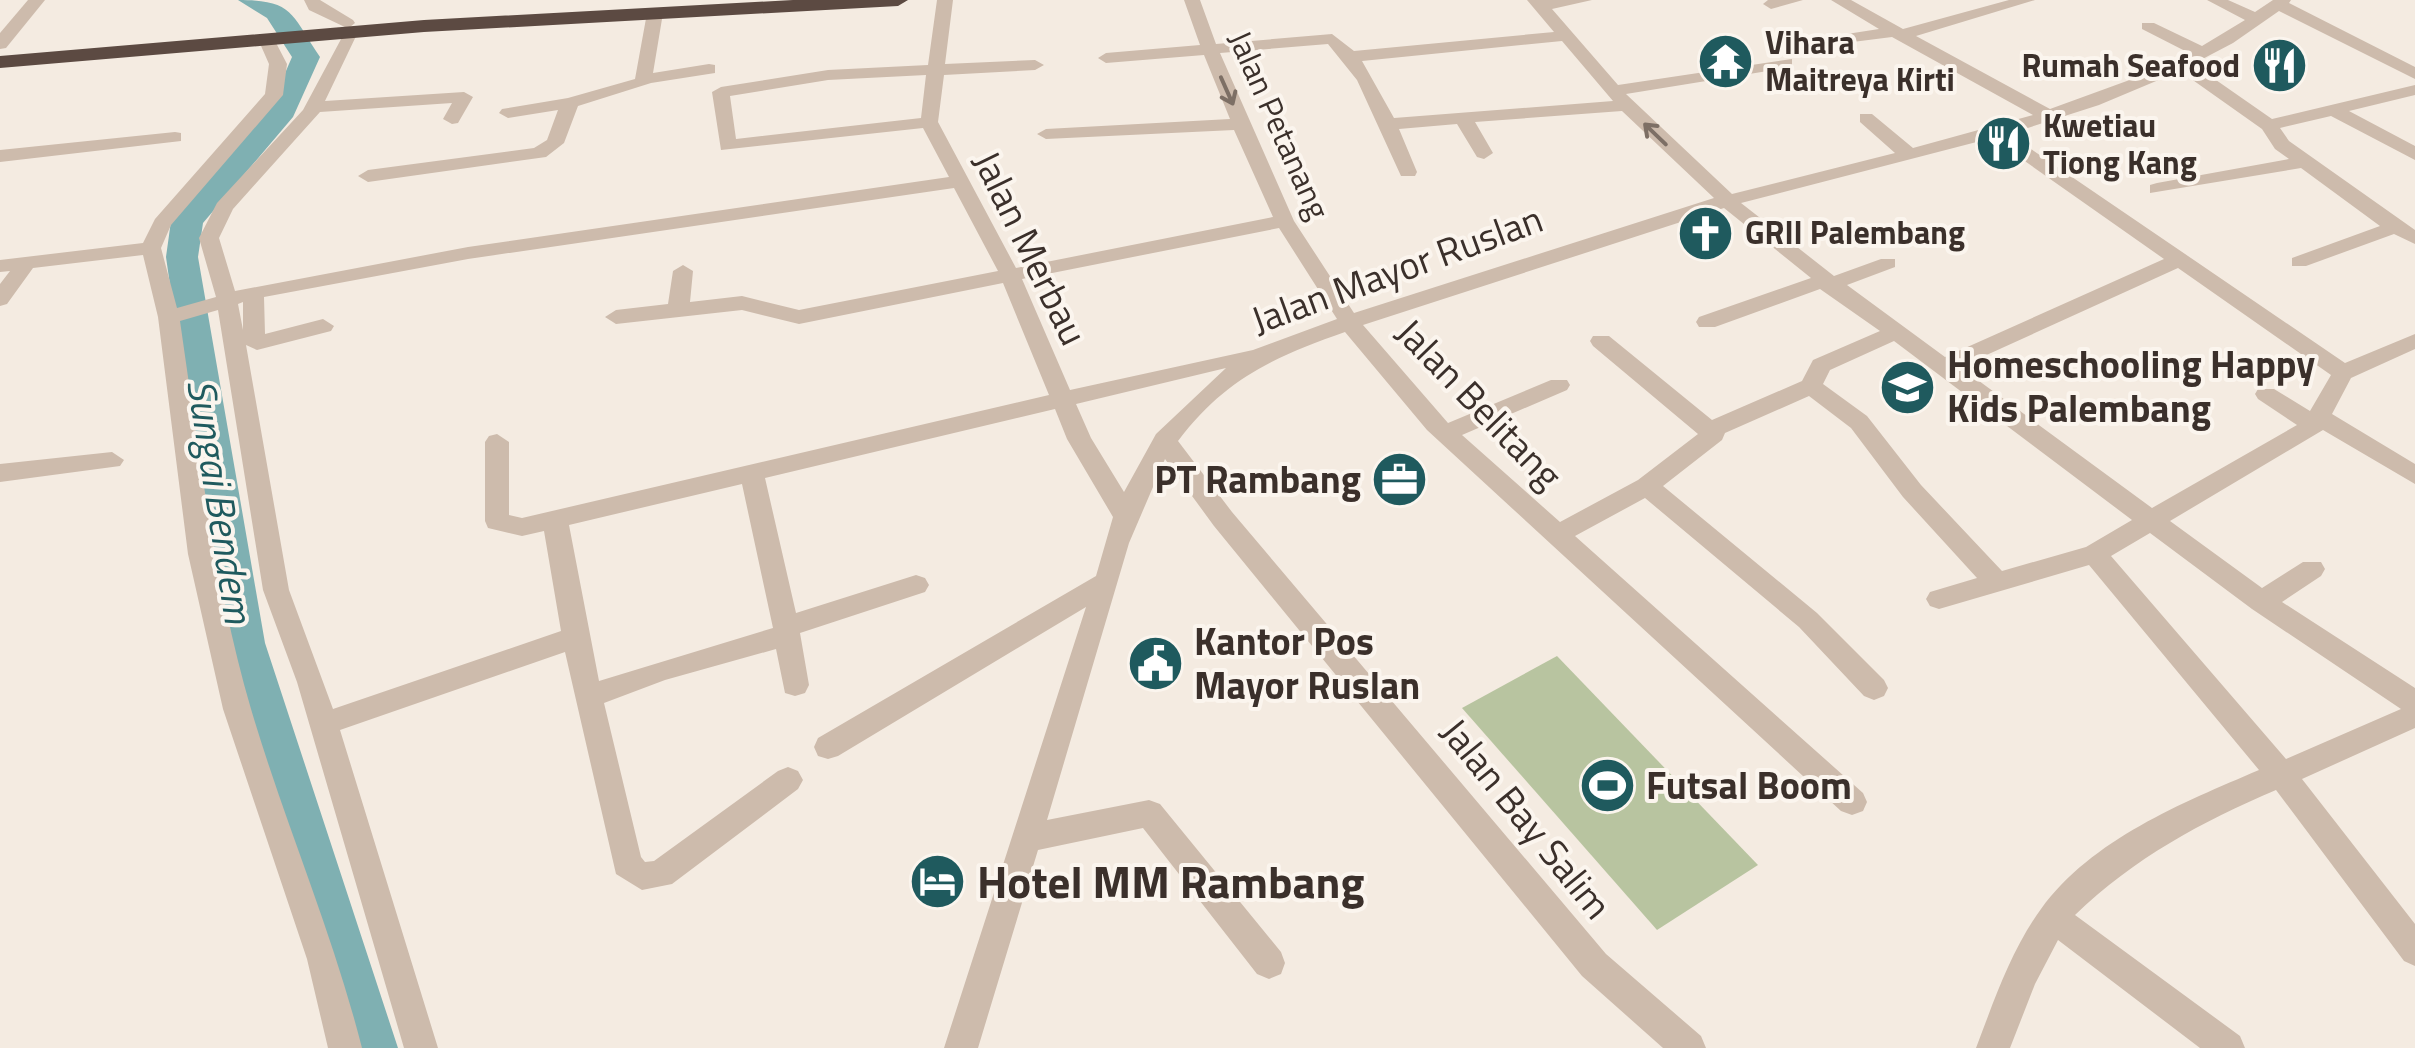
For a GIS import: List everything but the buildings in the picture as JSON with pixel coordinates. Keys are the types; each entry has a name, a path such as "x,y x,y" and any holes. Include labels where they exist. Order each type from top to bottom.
{"highway":[{"path":"0,62 341,28 688,0"},
{"path":"341,28 898,0"},
{"path":"0,48 271,36"}],"street":[{"path":"0,48 37,0"},
{"path":"294,0 314,3 341,28 314,106 224,208 209,238 254,341 258,344 323,326"},
{"name":"Jalan Merbau","path":"945,0 929,122 1011,278 1079,439 1124,514"},
{"name":"Jalan Petanang","path":"1192,0 1284,221 1350,322"},
{"path":"1538,3 1584,0"},
{"path":"1772,4 1796,0"},
{"path":"1839,0 2046,115"},
{"path":"1827,42 1896,34 2027,0"},
{"path":"2215,0 2256,19"},
{"path":"2281,2 2415,74"},
{"name":"Jalan Mayor Ruslan","path":"961,1048 1029,838 1124,514 1164,440 1193,403 1266,352 1350,322 1725,201 2110,95 2202,53 2281,2"},
{"path":"1538,3 1620,98 1725,201 1826,283 2414,715 2117,855 2062,907 2016,990 1993,1048"},
{"path":"645,79 656,13"},
{"path":"2148,26 2202,53"},
{"path":"271,36 278,64 274,95 162,223 151,248 174,315 201,554 236,709 323,960 346,1048"},
{"path":"1349,57 1567,36"},
{"path":"1106,58 1321,38 1339,43 1388,124 1408,172"},
{"path":"1388,124 1620,98 1786,63"},
{"path":"2180,63 2269,125 2272,135 2303,162 2415,238"},
{"path":"929,122 728,146 721,92 828,75 1035,65"},
{"path":"508,113 570,104 630,89 645,79 709,70"},
{"path":"2269,125 2415,90"},
{"path":"314,106 464,97 452,120"},
{"path":"368,176 539,153 555,143 570,104"},
{"path":"2334,110 2415,154"},
{"path":"1463,118 1484,153"},
{"path":"1866,118 1907,153"},
{"path":"1046,134 1242,124"},
{"path":"1992,130 2343,373"},
{"path":"0,156 176,137"},
{"path":"2157,189 2303,162"},
{"path":"174,315 234,298 643,225 800,209 960,181"},
{"path":"616,317 742,303 799,317 1284,221"},
{"path":"2299,262 2395,228"},
{"path":"0,266 151,248"},
{"path":"1942,367 2050,322 2177,261"},
{"path":"1708,322 1888,262"},
{"path":"0,298 26,264"},
{"path":"678,310 684,271"},
{"path":"234,298 276,590 323,724 421,1048"},
{"name":"Jalan Belitang","path":"1350,322 1445,433 1852,802"},
{"path":"1713,429 1812,386 1821,365 1894,333"},
{"path":"1601,341 1713,429"},
{"path":"1939,600 2094,554 2318,421 2343,373 2415,341"},
{"path":"496,442 497,521 522,527 1266,352"},
{"path":"1445,433 1558,385"},
{"path":"1812,386 1859,422 1912,491 1998,582"},
{"path":"2266,394 2415,474"},
{"path":"1556,535 1648,486 1713,439 1713,429"},
{"name":"Jalan Bay Salim","path":"1164,440 1223,519 1594,965 1689,1048"},
{"path":"0,473 112,460"},
{"path":"752,473 795,684"},
{"path":"1648,486 1808,620 1874,688"},
{"path":"555,519 575,637 628,864 642,877 661,874 788,780"},
{"path":"2094,554 2282,776 2415,950"},
{"path":"2262,602 2312,568"},
{"path":"828,747 1107,582"},
{"path":"590,696 916,586"},
{"path":"323,724 575,637"},
{"path":"1029,838 1141,813 1156,817 1270,963"},
{"path":"2055,920 2228,1048"}],"green space":[{"name":"Futsal Boom","path":"1557,656 1758,865 1657,930 1462,708"}],"waterway":[{"name":"Sungai Bendem","path":"251,0 277,13 306,57 283,111 187,221 182,257 243,643 371,1048"}],"place":[{"name":"Vihara Maitreya Kirti","path":"1726,61"},
{"name":"Rumah Seafood","path":"2279,66"},
{"name":"Kwetiau Tiong Kang","path":"2004,144"},
{"name":"GRII Palembang","path":"1706,233"},
{"name":"Homeschooling Happy Kids Palembang","path":"1908,387"},
{"name":"PT Rambang","path":"1400,480"},
{"name":"Kantor Pos Mayor Ruslan","path":"1155,664"},
{"name":"Futsal Boom","path":"1607,786"},
{"name":"Hotel MM Rambang","path":"938,882"}]}
